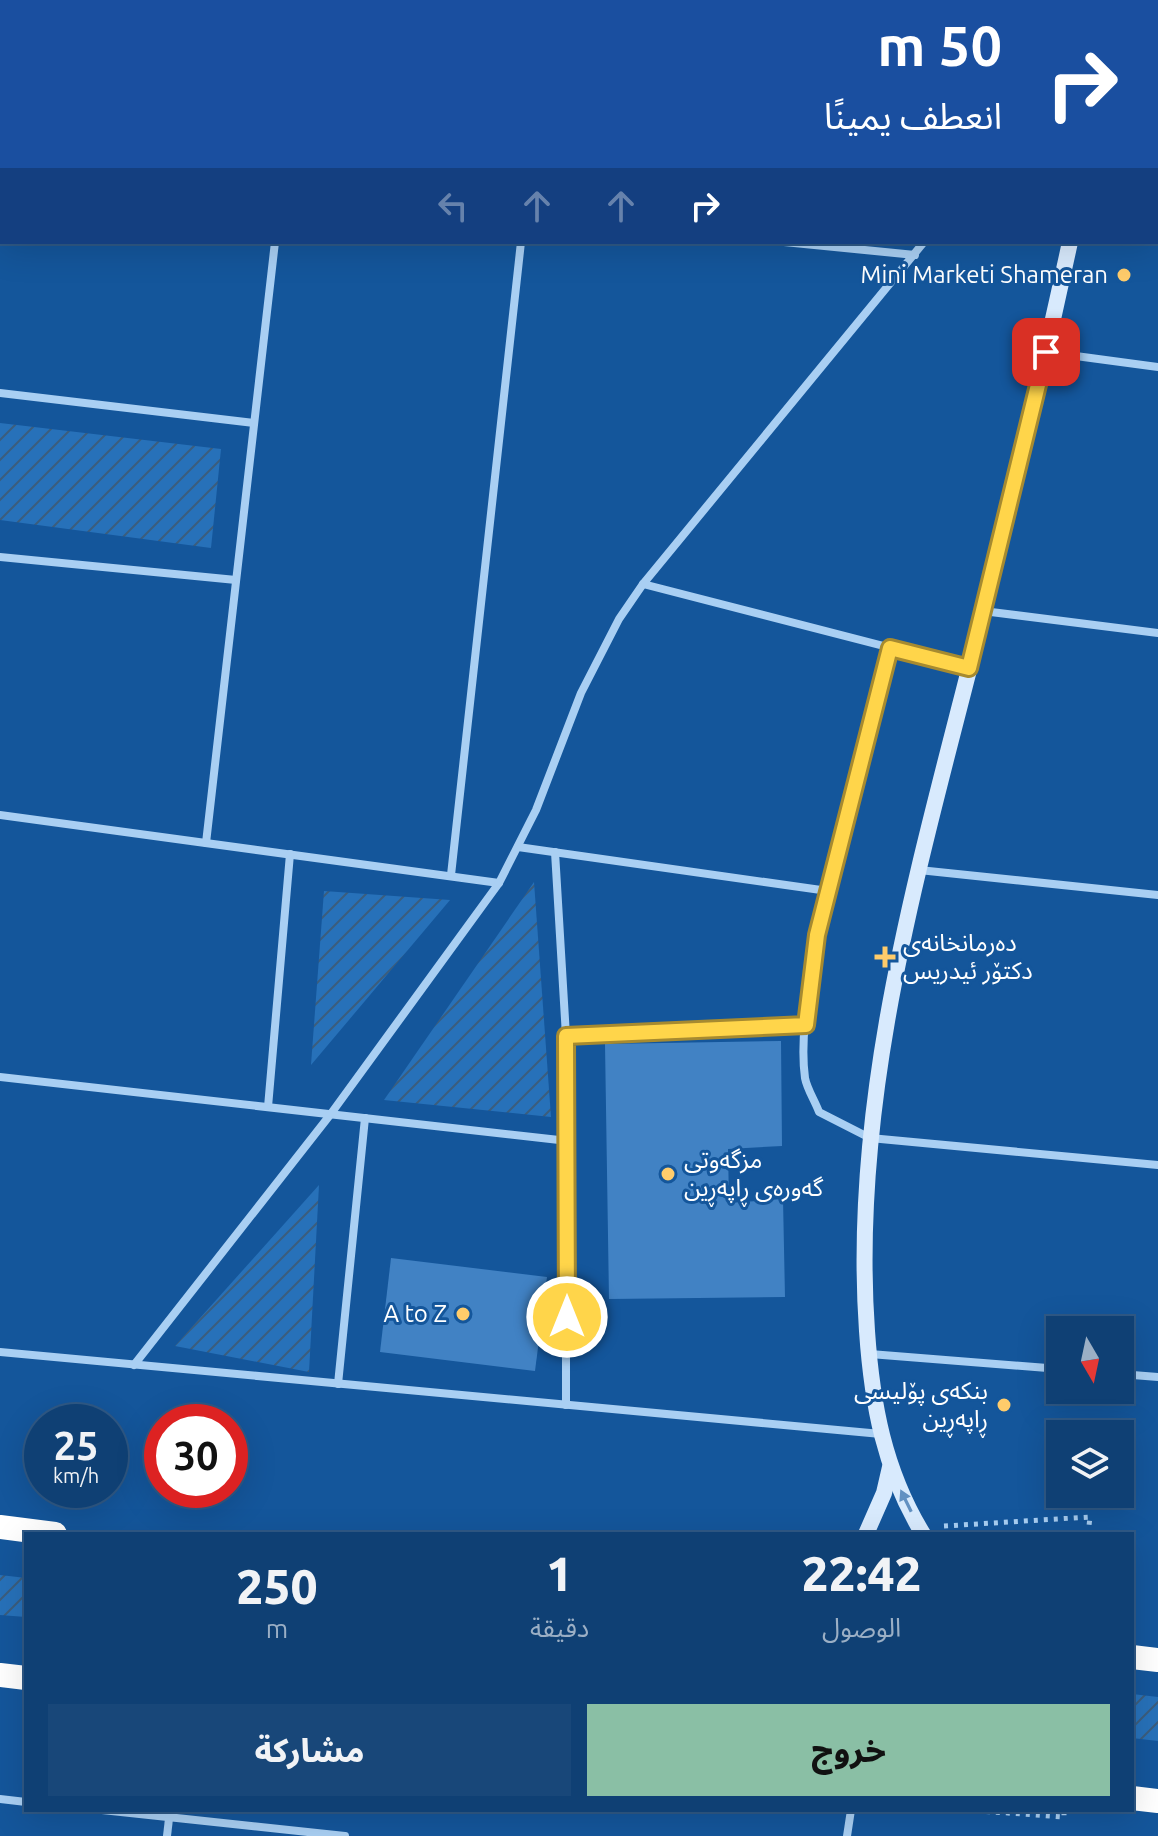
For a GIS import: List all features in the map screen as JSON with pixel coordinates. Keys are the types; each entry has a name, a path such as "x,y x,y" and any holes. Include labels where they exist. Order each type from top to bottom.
{"highway":[{"path":"0,1527 39,1532"},
{"path":"1134,1657 1158,1660"},
{"path":"0,1675 24,1678"},
{"path":"1134,1798 1158,1801"}],"street":[{"path":"206,843 275,244"},
{"path":"451,875 521,244"},
{"path":"804,244 915,255"},
{"path":"134,1365 330,1115 499,883 536,810 581,693 619,619 643,584 923,244"},
{"path":"922,1532 890,1467 881,1434 869,1354 864,1282 864,1210 870,1138 918,870 1046,352 1070,244"},
{"path":"1046,352 1158,367"},
{"path":"0,393 254,423"},
{"path":"0,557 236,580"},
{"path":"643,584 969,668"},
{"path":"982,610 1158,633"},
{"path":"890,648 817,935 806,1025 805,1079 819,1112 870,1138 1158,1165"},
{"path":"0,815 499,883"},
{"path":"518,847 828,891"},
{"path":"555,852 566,1036 566,1405"},
{"path":"268,1107 290,854"},
{"path":"918,870 1158,895"},
{"path":"566,1036 806,1025"},
{"path":"0,1077 568,1141"},
{"path":"338,1384 365,1118"},
{"path":"0,1352 881,1434"},
{"path":"869,1354 1046,1368"},
{"path":"1134,1375 1158,1377"},
{"path":"867,1532 879,1506 890,1467"},
{"path":"0,1799 24,1802"},
{"path":"136,1812 345,1836"},
{"path":"847,1836 851,1812"},
{"path":"167,1836 170,1814"}],"path":[{"path":"959,1524 1090,1517 1088,1532"},
{"path":"1015,1812 1064,1814"}],"shaded area":[{"path":"0,423 221,449 211,548 0,520"},
{"path":"534,882 551,1117 384,1100"},
{"path":"324,891 450,900 311,1065"},
{"path":"319,1185 309,1372 175,1346"},
{"path":"0,1575 24,1578 24,1617 0,1615"},
{"path":"1134,1694 1158,1697 1158,1741 1134,1738"}],"building":[{"name":"مزگەوتی گەورەی ڕاپەڕین","path":"781,1041 782,1146 728,1149 729,1203 783,1199 785,1297 609,1299 605,1044"},
{"name":"A to Z","path":"391,1258 547,1277 535,1371 380,1352"}],"place":[{"name":"Mini Marketi Shameran","path":"1124,275"},
{"name":"دەرمانخانەی دکتۆر ئیدریس","path":"885,957"},
{"name":"مزگەوتی گەورەی ڕاپەڕین","path":"668,1174"},
{"name":"A to Z","path":"463,1314"},
{"name":"بنکەی پۆلیسی ڕاپەڕین","path":"1004,1405"}],"route":[{"path":"567,1317 566,1036 806,1025 817,935 890,648 969,668 1046,352"}]}
